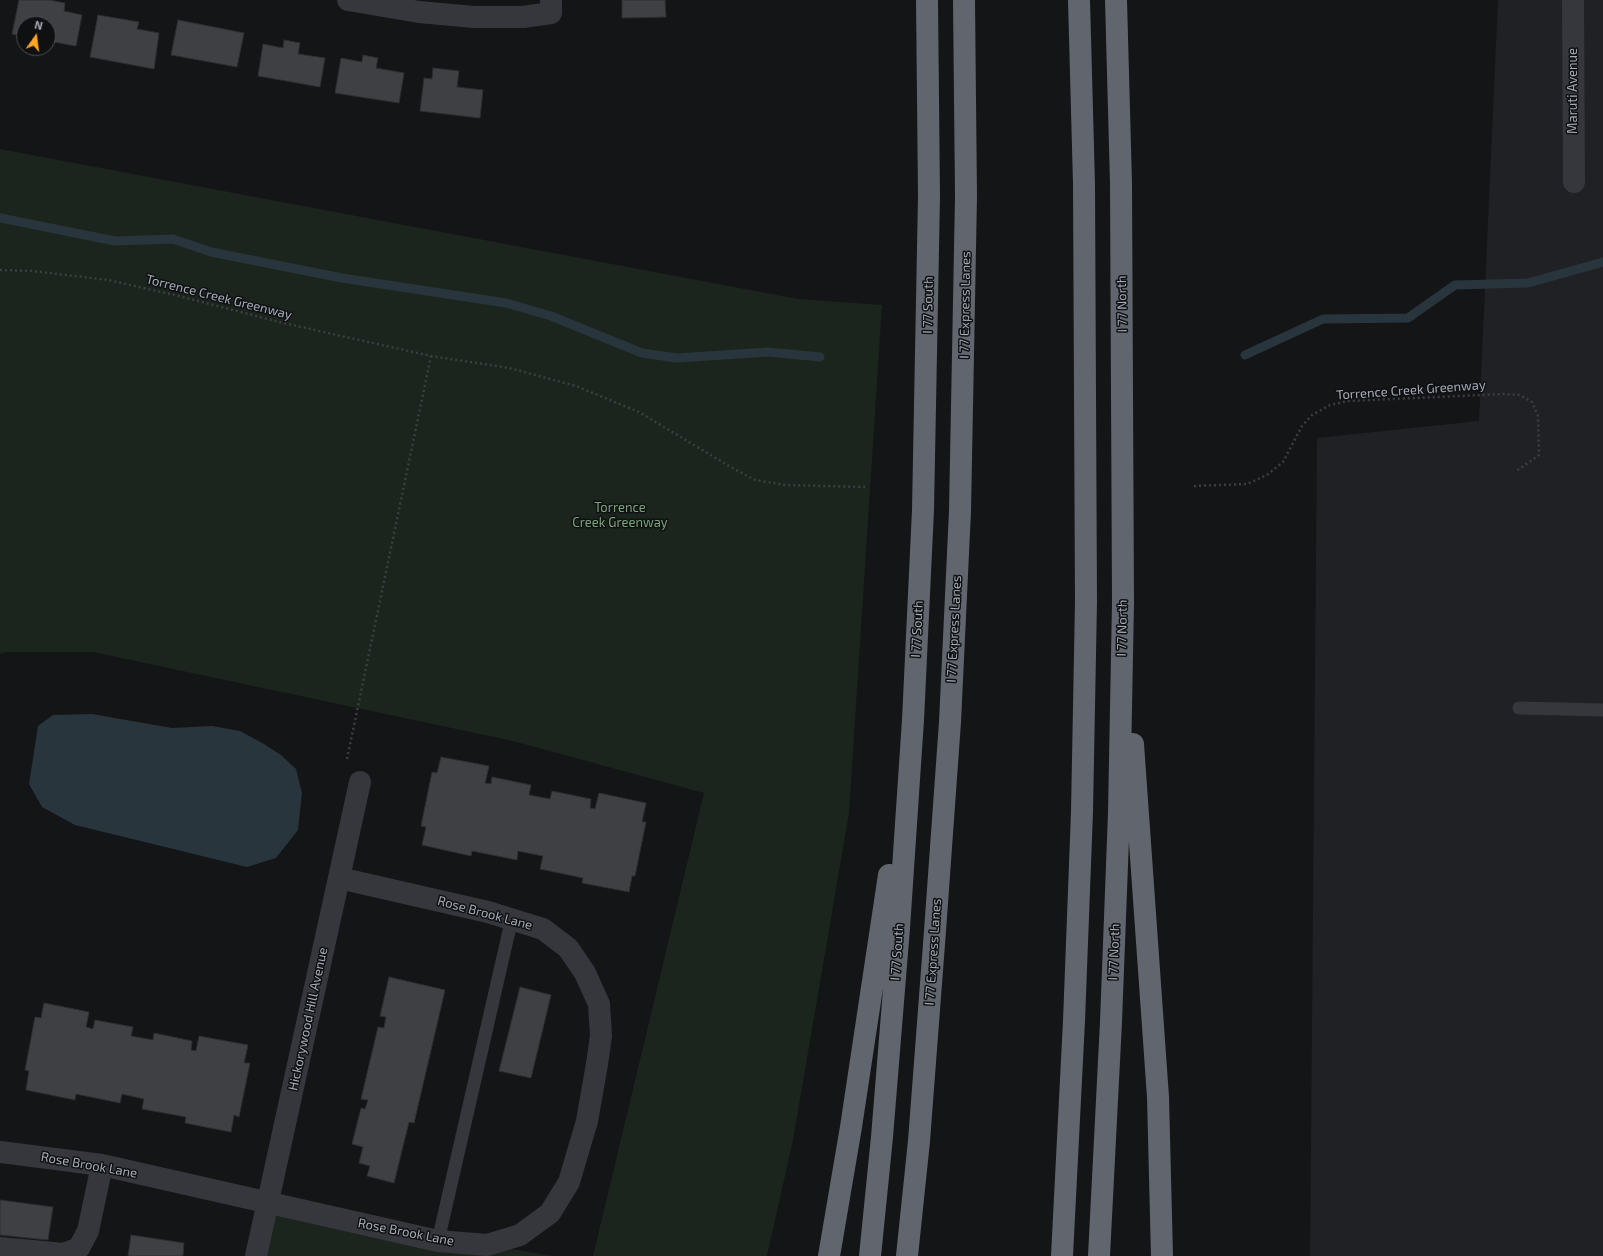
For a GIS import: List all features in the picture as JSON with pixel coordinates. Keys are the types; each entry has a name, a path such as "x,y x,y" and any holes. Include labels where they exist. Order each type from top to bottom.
{"highway":[{"name":"I 77 South","path":"870,1256 885,1099 913,720 923,510 928,352 929,188 927,0"},
{"name":"I 77 Express Lanes","path":"907,1256 919,1141 937,908 950,722 960,511 966,196 964,0"},
{"path":"1062,1256 1074,1021 1082,812 1086,602 1084,192 1079,0"},
{"name":"I 77 North","path":"1099,1256 1111,1022 1119,814 1123,603 1121,199 1116,0"},
{"path":"1123,603 1158,1097 1162,1256"},
{"path":"828,1256 851,1127 913,720"}],"street":[{"path":"348,0 474,17 523,17 551,13 551,0"},
{"name":"Maruti Avenue","path":"1573,0 1574,182"},
{"name":"Hickorywood Hill Avenue","path":"256,1256 360,782"},
{"name":"Rose Brook Lane","path":"0,1152 102,1165 267,1204 438,1241 487,1245 520,1236 550,1213 569,1182 587,1121 601,1036 598,1004 585,972 568,948 543,929 512,918 339,878"},
{"path":"0,1248 64,1254 79,1248 88,1230 102,1165"}],"lane":[{"path":"1519,708 1603,710"},
{"path":"438,1241 512,918"}],"path":[{"name":"Torrence Creek Greenway","path":"0,270 33,271 108,280 179,296 279,322 431,356 509,368 576,386 639,412 755,480 785,485 865,487"},
{"path":"353,731 431,356"},
{"name":"Torrence Creek Greenway","path":"1194,486 1228,486 1247,484 1267,475 1283,462 1302,426 1312,415 1330,405 1365,401 1505,394 1520,395 1532,402 1538,416 1539,455 1515,472"}],"shaded area":[{"path":"1498,0 1603,0 1603,1256 1310,1256 1317,438 1479,421"},
{"path":"92,714 172,728 212,726 240,731 264,744 281,755 296,769 302,793 298,830 276,858 247,867 75,825 42,807 29,784 38,726 53,715"}],"green space":[{"name":"Torrence Creek Greenway","path":"0,149 798,299 882,305 849,813 793,1140 767,1256 593,1256 704,793 513,741 93,652 5,652 0,654"},
{"path":"267,1204 487,1245 553,1256 256,1256"}],"building":[{"path":"19,0 49,0 65,3 64,11 82,15 76,46 56,42 56,16 16,16 16,35 12,34"},
{"path":"622,0 665,0 666,17 622,18"},
{"path":"98,15 139,22 137,29 159,33 154,69 90,57"},
{"path":"178,20 244,33 237,67 171,55"},
{"path":"284,40 300,43 298,54 325,58 320,87 258,76 263,44 283,48"},
{"path":"363,55 378,58 376,68 404,73 399,103 335,93 341,58 362,62"},
{"path":"433,68 459,71 457,87 483,90 480,118 420,111 424,78 432,79"},
{"path":"441,757 489,766 485,783 491,784 492,777 531,785 529,795 550,799 552,791 591,799 590,808 595,809 599,793 646,803 642,822 646,822 635,876 632,876 629,892 582,883 583,878 540,869 543,856 518,851 517,860 472,851 471,856 422,845 426,827 421,826 432,772 437,773"},
{"path":"389,977 445,990 414,1123 409,1122 394,1183 367,1176 370,1166 359,1163 363,1147 352,1144 361,1108 365,1109 368,1100 361,1099 378,1027 384,1028 386,1017 380,1016"},
{"path":"520,987 551,995 531,1078 499,1071"},
{"path":"44,1003 89,1012 86,1027 93,1029 95,1020 133,1027 131,1036 153,1040 154,1033 192,1041 191,1050 196,1051 199,1036 248,1045 244,1063 250,1063 239,1117 234,1115 231,1132 185,1123 186,1117 142,1109 144,1099 122,1094 120,1103 76,1094 75,1100 26,1090 29,1071 25,1070 35,1017 41,1018"},
{"path":"0,1200 53,1207 48,1240 0,1235"},
{"path":"131,1235 184,1243 183,1256 128,1256"}],"waterway":[{"path":"0,218 115,241 173,239 211,252 342,278 506,303 551,316 642,353 677,358 768,352 820,357"},
{"path":"1245,355 1323,319 1408,318 1455,285 1528,283 1603,262"}]}
